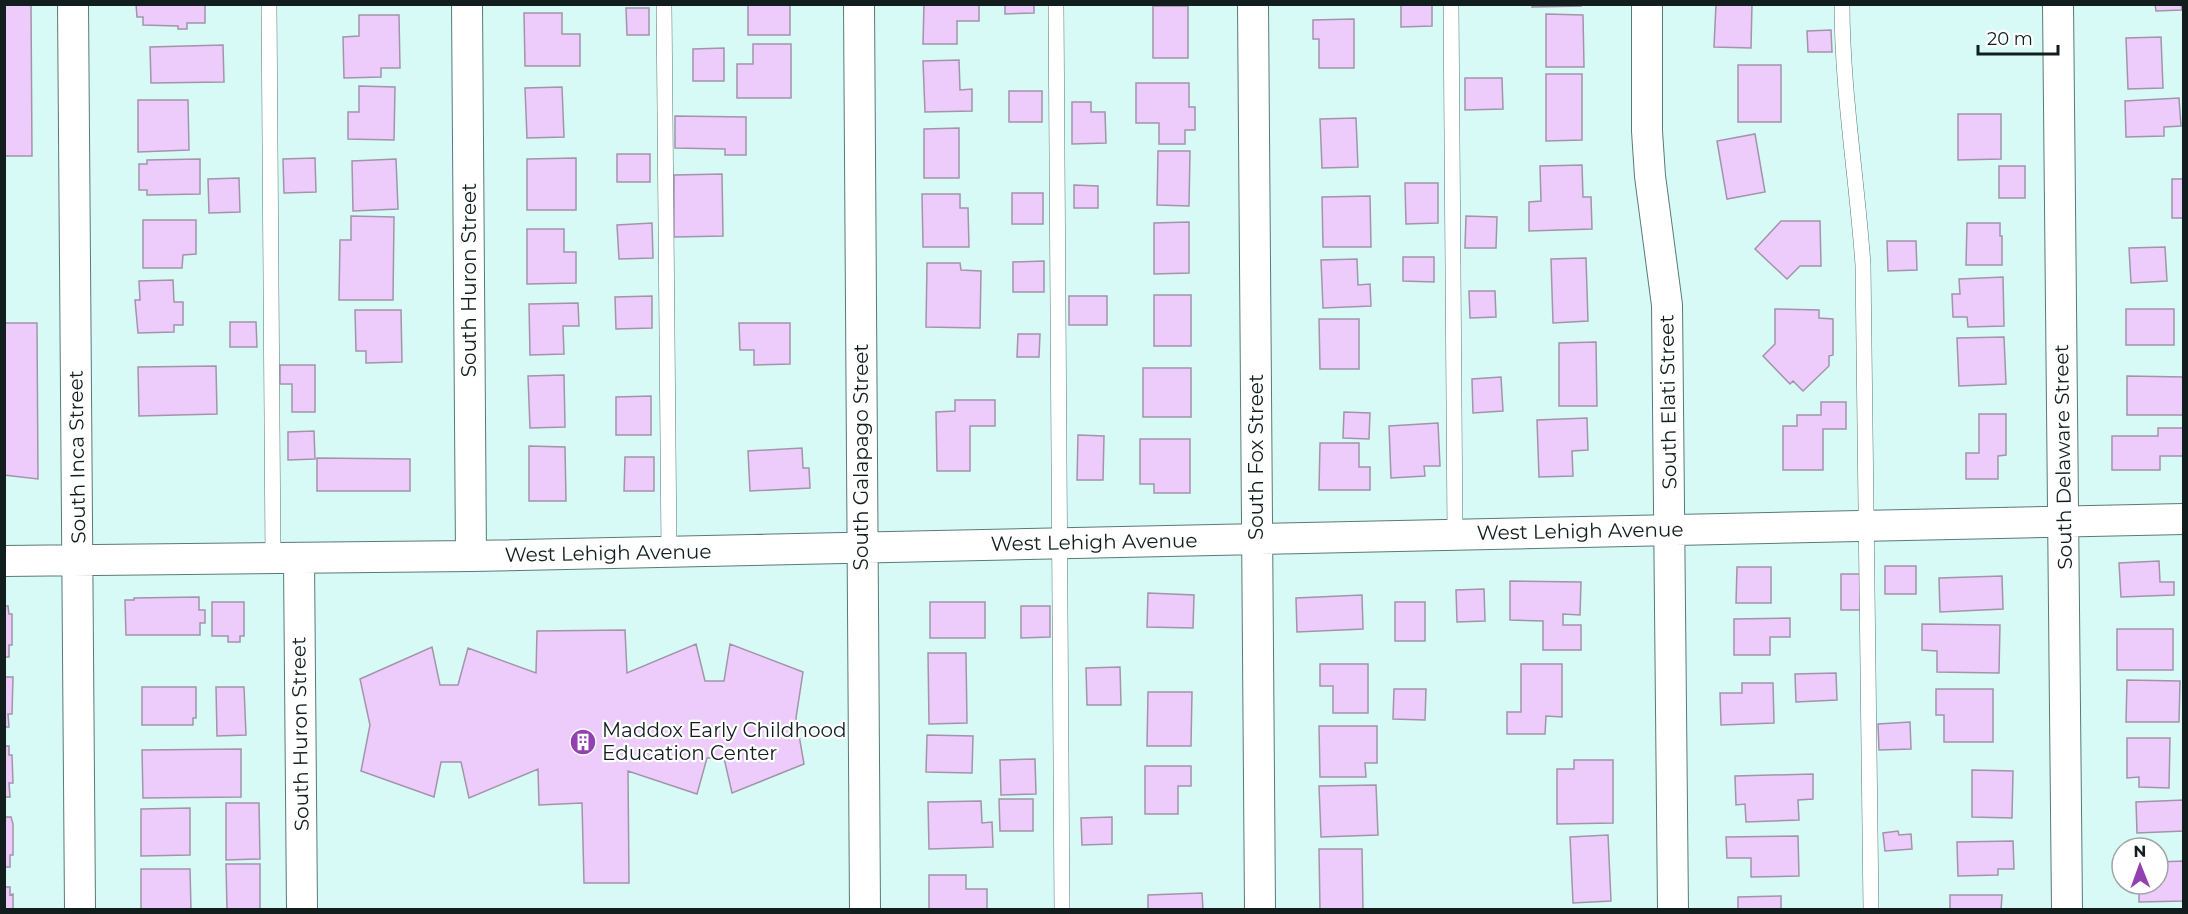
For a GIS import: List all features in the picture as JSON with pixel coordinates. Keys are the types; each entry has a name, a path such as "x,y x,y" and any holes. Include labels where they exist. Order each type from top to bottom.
{"street":[{"name":"South Inca Street","path":"73,4 80,909"},
{"name":"South Huron Street","path":"467,4 471,556"},
{"name":"South Galapago Street","path":"859,4 865,909"},
{"name":"South Fox Street","path":"1253,4 1260,909"},
{"name":"South Elati Street","path":"1647,4 1647,131 1650,176 1667,305 1673,909"},
{"name":"South Delaware Street","path":"2058,4 2067,909"},
{"name":"West Lehigh Avenue","path":"4,561 471,556 2184,519"},
{"name":"South Huron Street","path":"286,559 302,909"}],"lane":[{"path":"269,4 286,559"},
{"path":"664,4 669,552"},
{"path":"1056,4 1062,909"},
{"path":"1450,4 1455,534"},
{"path":"1842,4 1845,65 1863,265 1871,909"}],"building":[{"path":"4,4 31,4 32,156 4,156"},
{"path":"136,4 205,4 205,23 187,23 187,29 178,29 178,26 143,25 143,17 137,17"},
{"path":"748,4 790,4 790,35 748,35"},
{"path":"924,4 979,4 979,21 957,21 957,44 923,44"},
{"path":"1005,4 1034,4 1034,13 1005,14"},
{"path":"1401,4 1432,4 1432,26 1401,27"},
{"path":"1532,4 1581,4 1581,6 1532,7"},
{"path":"1716,4 1752,4 1751,48 1714,47"},
{"path":"2155,4 2181,4 2182,10 2156,11"},
{"path":"1153,6 1188,6 1188,58 1153,58"},
{"path":"626,8 649,8 649,35 627,35"},
{"path":"524,13 562,13 562,34 580,34 580,66 525,66"},
{"path":"1546,14 1583,15 1584,67 1546,67"},
{"path":"359,15 399,15 400,68 381,68 381,77 344,78 343,37 359,36"},
{"path":"1354,19 1354,68 1319,68 1319,39 1313,39 1313,20"},
{"path":"1831,30 1832,52 1808,52 1807,31"},
{"path":"2161,37 2163,88 2128,89 2126,38"},
{"path":"753,44 791,44 791,98 737,98 737,64 753,64"},
{"path":"223,45 224,82 151,83 150,47"},
{"path":"724,48 724,81 693,81 693,49"},
{"path":"959,60 960,90 972,89 972,111 925,112 923,61"},
{"path":"1738,65 1781,65 1781,122 1738,122"},
{"path":"1546,74 1582,74 1582,140 1546,141"},
{"path":"1465,78 1502,78 1503,109 1465,110"},
{"path":"1136,83 1189,83 1189,107 1195,107 1195,130 1185,130 1185,144 1159,144 1159,123 1136,123"},
{"path":"359,86 395,87 394,140 348,139 348,112 359,112"},
{"path":"562,87 564,137 527,138 525,88"},
{"path":"1009,91 1042,91 1042,122 1009,122"},
{"path":"2179,98 2181,126 2164,127 2164,136 2126,137 2125,101"},
{"path":"138,100 188,100 189,150 138,152"},
{"path":"1072,102 1091,102 1091,112 1105,112 1106,143 1072,144"},
{"path":"1958,114 2001,114 2001,159 1958,160"},
{"path":"675,116 746,117 746,155 725,155 725,149 675,148"},
{"path":"1356,118 1358,167 1322,168 1320,119"},
{"path":"959,128 959,178 924,178 924,129"},
{"path":"1755,134 1765,192 1727,199 1717,141"},
{"path":"1158,151 1190,151 1189,206 1157,205"},
{"path":"617,154 650,154 650,182 617,182"},
{"path":"315,158 316,192 284,193 283,159"},
{"path":"576,158 576,210 527,210 527,159"},
{"path":"200,159 200,194 147,195 147,190 139,190 139,164 147,164 147,160"},
{"path":"396,159 398,209 353,211 352,161"},
{"path":"1582,165 1583,197 1591,197 1592,229 1529,231 1529,202 1541,201 1540,166"},
{"path":"1999,166 2025,166 2025,198 1999,198"},
{"path":"722,174 723,236 674,237 674,175"},
{"path":"239,178 240,212 209,213 208,179"},
{"path":"2172,179 2184,179 2184,218 2172,218"},
{"path":"1405,183 1438,183 1438,223 1406,224"},
{"path":"1074,185 1098,186 1098,208 1074,208"},
{"path":"1012,193 1043,193 1043,224 1012,224"},
{"path":"922,194 960,194 960,208 968,208 969,247 923,247"},
{"path":"1370,196 1371,247 1323,247 1322,197"},
{"path":"351,216 394,217 393,300 339,300 340,240 351,240"},
{"path":"1466,216 1497,217 1496,248 1465,248"},
{"path":"143,220 196,220 196,254 183,255 182,268 143,268"},
{"path":"1781,221 1820,221 1821,266 1800,266 1787,279 1755,249"},
{"path":"1189,222 1189,273 1154,274 1154,223"},
{"path":"652,223 653,258 619,259 617,225"},
{"path":"1967,223 2000,223 2002,265 1966,265"},
{"path":"527,229 564,229 564,252 576,252 576,283 527,284"},
{"path":"1887,241 1916,241 1917,270 1888,271"},
{"path":"2165,247 2167,281 2131,283 2129,248"},
{"path":"1403,257 1434,257 1434,282 1403,281"},
{"path":"1586,258 1588,321 1553,323 1551,259"},
{"path":"1357,259 1358,285 1370,284 1371,306 1323,308 1321,260"},
{"path":"1044,261 1044,292 1013,292 1013,262"},
{"path":"927,263 960,263 961,270 981,271 980,328 926,327"},
{"path":"2003,277 2004,326 1968,327 1967,317 1953,317 1952,294 1960,294 1959,279"},
{"path":"173,280 174,302 183,302 183,325 174,325 174,332 138,333 135,300 140,300 139,281"},
{"path":"1469,291 1495,291 1496,317 1470,318"},
{"path":"1154,295 1191,295 1191,346 1154,346"},
{"path":"652,296 652,328 616,329 615,297"},
{"path":"1069,296 1107,296 1107,325 1069,325"},
{"path":"578,303 579,326 563,326 564,354 530,355 529,304"},
{"path":"1775,309 1819,310 1819,318 1833,319 1833,355 1829,356 1829,366 1803,391 1793,381 1790,384 1763,356 1775,344"},
{"path":"2126,309 2174,309 2174,345 2126,345"},
{"path":"355,310 401,310 402,362 366,363 366,351 356,351"},
{"path":"1319,319 1359,319 1359,369 1320,369"},
{"path":"230,322 256,322 257,347 230,347"},
{"path":"4,323 37,323 38,479 4,475"},
{"path":"739,323 790,323 790,364 754,365 754,350 740,350"},
{"path":"1018,334 1040,334 1039,357 1017,357"},
{"path":"2004,337 2006,384 1959,386 1957,338"},
{"path":"1596,342 1597,406 1559,406 1559,343"},
{"path":"280,365 315,365 315,412 292,412 292,384 280,384"},
{"path":"216,366 217,414 139,416 138,367"},
{"path":"1143,368 1191,368 1191,417 1143,417"},
{"path":"564,375 565,427 530,428 528,376"},
{"path":"2127,376 2184,377 2184,415 2127,415"},
{"path":"1501,377 1503,411 1473,413 1472,379"},
{"path":"651,396 651,435 616,435 616,397"},
{"path":"955,400 995,400 995,426 970,426 970,471 937,471 936,412 955,411"},
{"path":"1821,402 1846,402 1846,429 1823,429 1823,470 1783,470 1783,426 1797,426 1797,415 1821,415"},
{"path":"1344,412 1370,413 1369,439 1343,438"},
{"path":"1979,414 2006,414 2006,455 1998,456 1998,479 1966,479 1966,453 1979,453"},
{"path":"1587,418 1588,450 1572,451 1573,476 1539,477 1537,420"},
{"path":"1438,423 1440,466 1424,466 1425,476 1391,478 1389,426"},
{"path":"2158,428 2184,428 2184,456 2160,456 2160,470 2112,470 2112,436 2158,436"},
{"path":"314,431 315,459 288,460 288,432"},
{"path":"1078,435 1104,436 1103,480 1077,480"},
{"path":"1140,439 1190,439 1190,493 1154,493 1154,484 1140,484"},
{"path":"1320,443 1359,443 1359,467 1370,467 1370,490 1319,490"},
{"path":"529,446 565,447 566,501 529,501"},
{"path":"802,448 803,468 809,468 810,488 750,491 748,451"},
{"path":"625,457 654,457 654,491 624,491"},
{"path":"317,458 410,459 410,491 317,491"},
{"path":"2159,561 2160,582 2174,582 2174,595 2121,597 2119,563"},
{"path":"1885,566 1916,566 1916,594 1885,594"},
{"path":"1737,567 1771,567 1771,603 1736,603"},
{"path":"1841,574 1860,574 1860,610 1841,610"},
{"path":"2002,576 2003,609 1940,612 1939,578"},
{"path":"1510,581 1581,582 1580,615 1563,614 1563,625 1581,625 1581,650 1543,650 1543,621 1510,620"},
{"path":"1484,589 1485,621 1457,622 1456,590"},
{"path":"1148,593 1194,595 1193,628 1147,627"},
{"path":"1362,595 1363,629 1297,632 1296,598"},
{"path":"199,597 199,610 205,610 205,623 200,623 200,635 126,635 125,600"},
{"path":"212,602 244,602 244,636 240,636 240,642 228,642 228,636 212,636"},
{"path":"930,602 985,602 985,638 930,638"},
{"path":"1395,602 1425,602 1425,641 1395,641"},
{"path":"4,606 8,606 9,614 12,614 12,645 9,645 9,657 4,657"},
{"path":"1021,606 1050,606 1050,637 1021,638"},
{"path":"1790,618 1790,637 1770,637 1770,655 1734,655 1734,619"},
{"path":"1922,624 2000,625 1999,673 1937,672 1937,651 1922,650"},
{"path":"2117,629 2173,629 2173,670 2117,670"},
{"name":"Maddox Early Childhood Education Center","path":"625,630 627,673 696,644 705,681 724,681 730,644 803,672 796,718 804,764 732,793 724,758 707,758 697,794 628,771 629,883 584,883 582,803 539,805 538,769 469,798 461,762 441,762 434,797 361,771 370,725 360,679 432,647 440,685 458,685 468,648 536,673 537,631"},
{"path":"928,653 966,653 967,723 929,724"},
{"path":"1320,664 1368,664 1368,713 1333,713 1333,686 1320,686"},
{"path":"1521,664 1562,664 1562,717 1546,716 1545,734 1507,734 1507,712 1521,712"},
{"path":"1120,667 1121,705 1087,705 1086,668"},
{"path":"1836,673 1837,700 1796,702 1795,674"},
{"path":"4,677 13,677 12,714 8,714 9,727 4,727"},
{"path":"2127,680 2180,681 2179,722 2126,722"},
{"path":"1742,683 1773,683 1774,723 1721,725 1720,693 1742,693"},
{"path":"142,687 196,687 196,718 193,718 193,725 142,725"},
{"path":"216,687 244,687 246,735 217,736"},
{"path":"1394,689 1426,689 1425,720 1393,719"},
{"path":"1936,689 1993,689 1993,742 1944,742 1944,715 1936,715"},
{"path":"1148,692 1192,692 1191,746 1147,746"},
{"path":"1910,722 1911,749 1879,750 1878,724"},
{"path":"1319,726 1377,726 1377,763 1365,763 1366,777 1320,777"},
{"path":"927,735 973,736 972,773 926,772"},
{"path":"2127,738 2170,738 2169,788 2139,787 2139,777 2127,778"},
{"path":"4,746 9,746 9,755 12,755 13,783 9,783 10,797 4,797"},
{"path":"241,749 241,797 143,798 142,750"},
{"path":"1035,759 1036,794 1001,795 1000,760"},
{"path":"1574,760 1613,760 1613,823 1557,824 1557,769 1574,769"},
{"path":"1145,766 1191,766 1191,786 1178,786 1178,814 1145,814"},
{"path":"1972,770 2013,771 2012,818 1972,817"},
{"path":"1813,774 1813,799 1798,800 1799,820 1746,822 1745,804 1736,805 1735,776"},
{"path":"1376,785 1378,835 1321,837 1319,786"},
{"path":"999,799 1033,799 1033,831 1000,831"},
{"path":"2184,800 2184,831 2137,833 2136,802"},
{"path":"981,801 982,823 992,822 993,847 929,849 928,802"},
{"path":"226,803 259,803 260,859 226,860"},
{"path":"190,808 190,855 141,856 141,809"},
{"path":"4,817 11,817 13,824 13,855 10,855 10,867 4,867"},
{"path":"1112,817 1112,844 1082,845 1081,818"},
{"path":"1898,831 1899,835 1911,834 1912,849 1885,851 1883,833"},
{"path":"1608,835 1611,901 1573,903 1570,837"},
{"path":"1798,836 1799,876 1751,877 1751,858 1727,858 1726,837"},
{"path":"2013,841 2014,869 1998,869 1998,875 1958,876 1957,842"},
{"path":"1319,849 1362,849 1363,910 1320,910"},
{"path":"2184,861 2184,901 2139,902 2139,896 2170,896 2170,862"},
{"path":"226,864 260,864 260,910 227,910"},
{"path":"141,869 190,869 191,910 141,910"},
{"path":"929,875 966,875 966,889 987,889 987,910 929,910"},
{"path":"4,887 10,887 10,895 13,894 13,910 4,910"},
{"path":"1202,893 1203,910 1148,910 1148,895"},
{"path":"1950,895 2002,895 2001,910 1950,910"},
{"path":"1781,896 1781,910 1738,910 1738,897"}],"place":[{"name":"Maddox Early Childhood Education Center","path":"583,742"}]}
